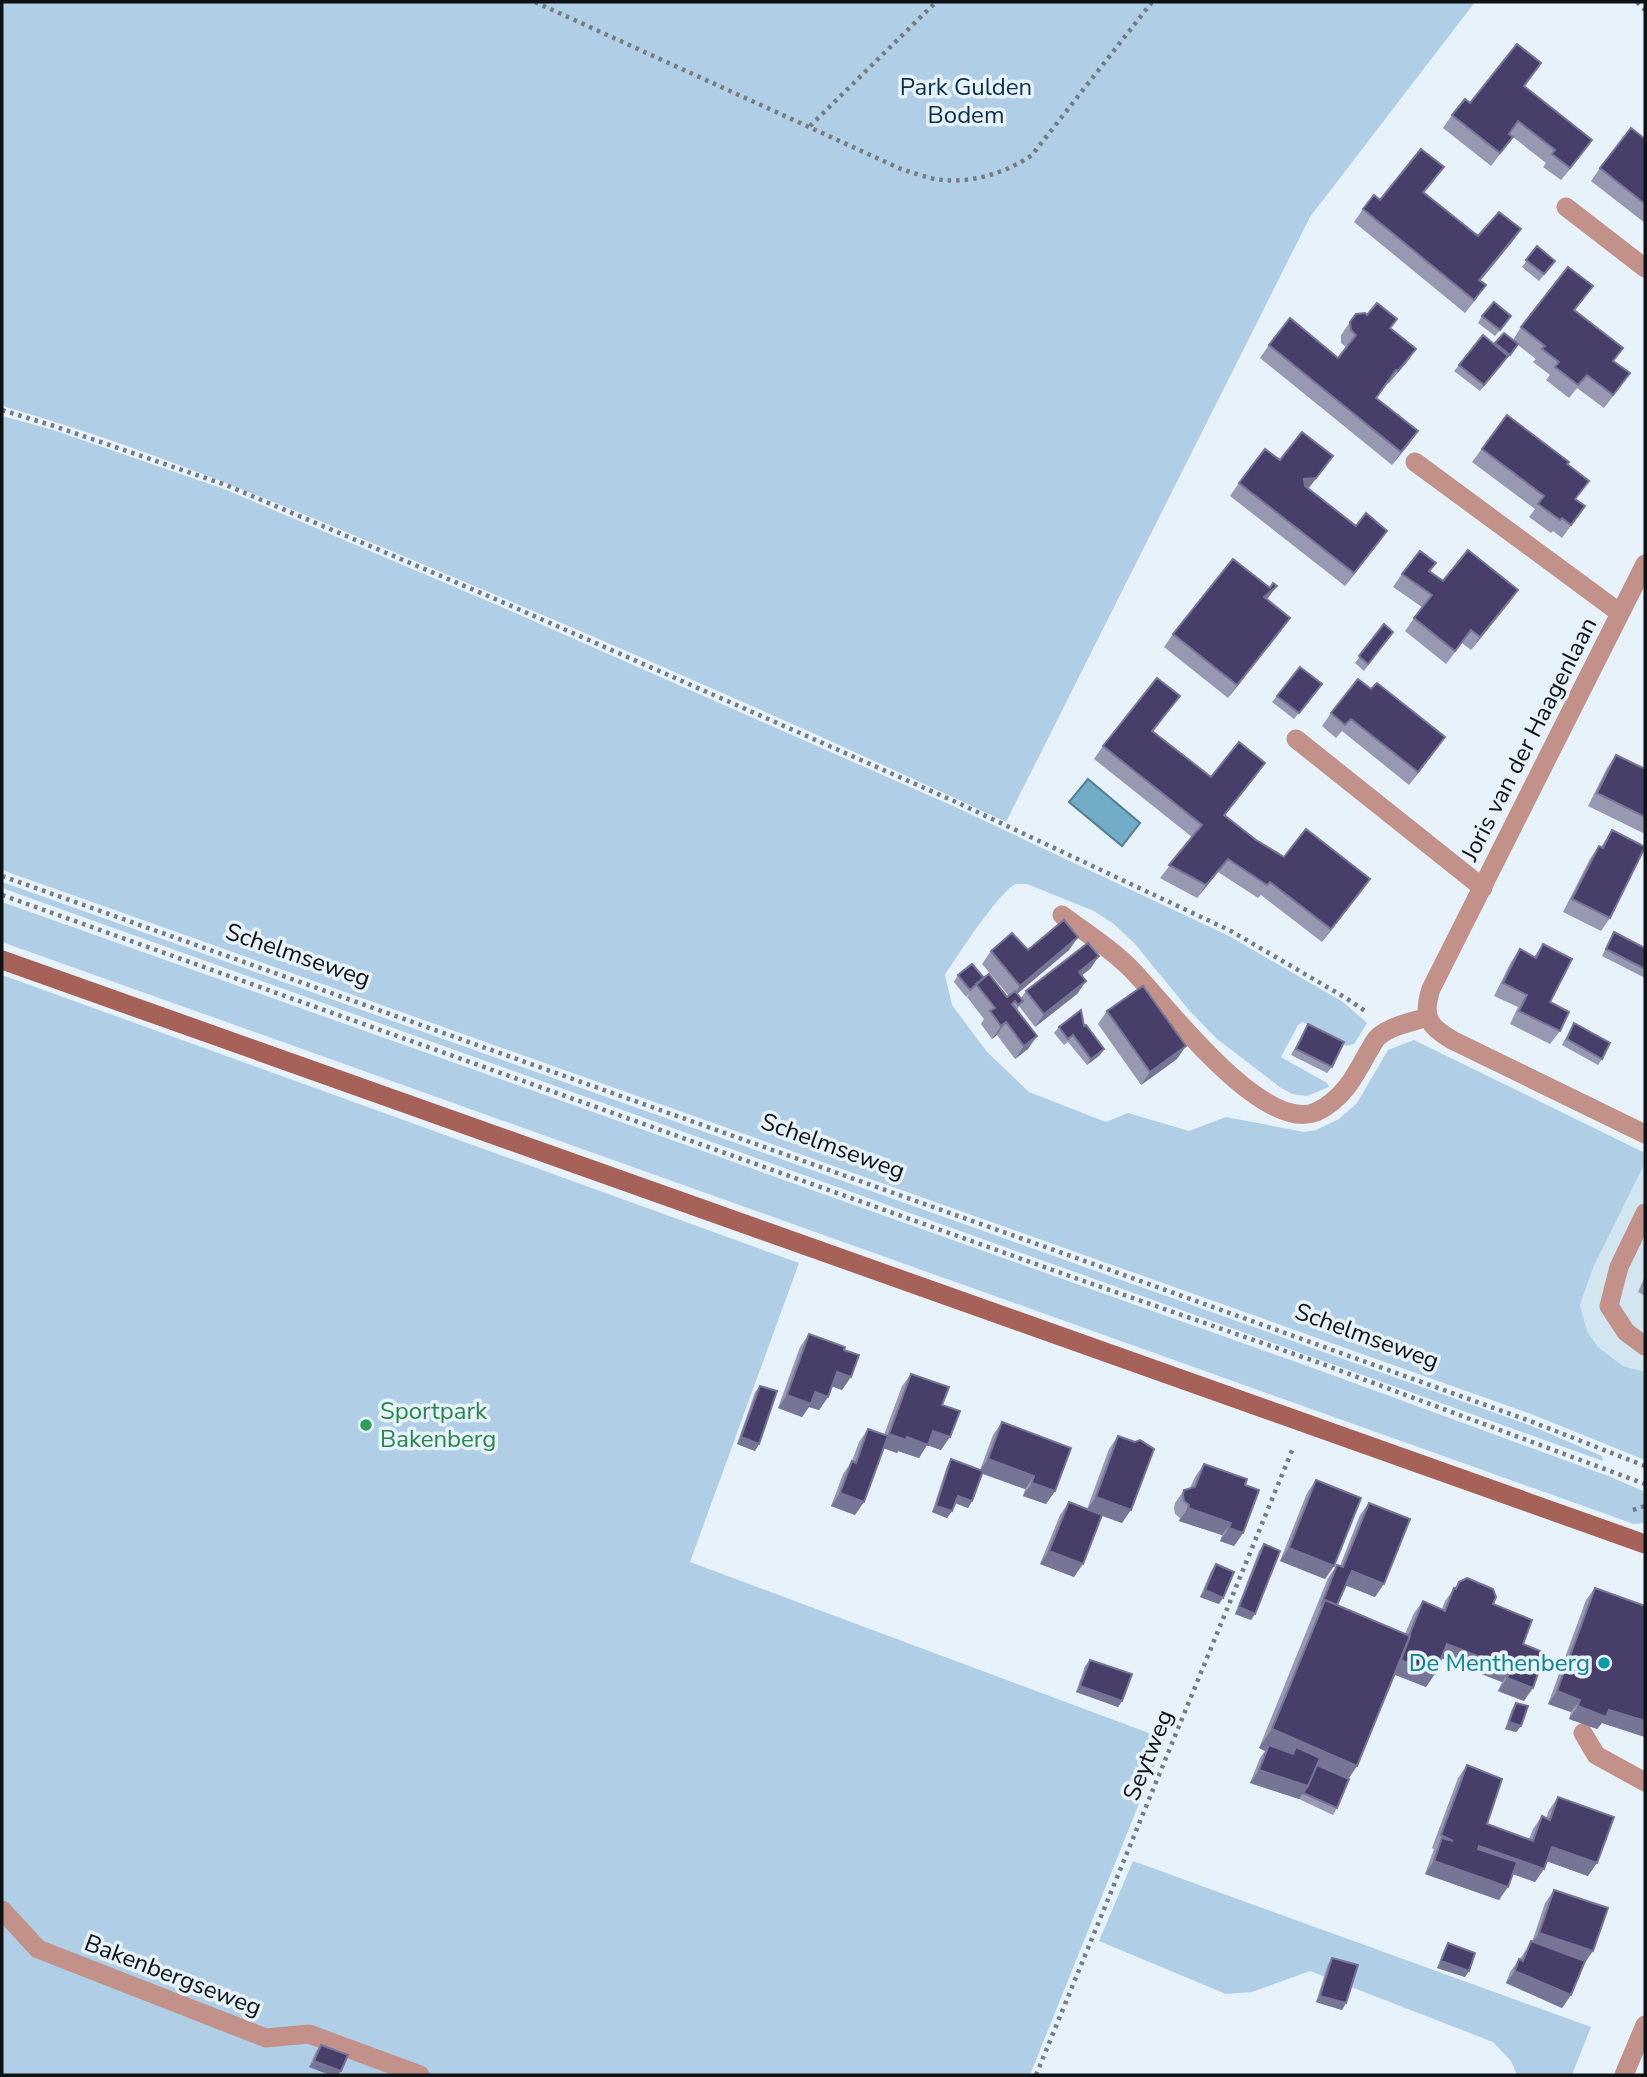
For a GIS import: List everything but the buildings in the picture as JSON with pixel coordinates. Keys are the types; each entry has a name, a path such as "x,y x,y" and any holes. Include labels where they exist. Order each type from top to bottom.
{"main road":[{"path":"2,960 1645,1544"}],"street":[{"path":"1566,207 1645,268"},
{"name":"Joris van der Haagenlaan","path":"1415,462 1620,613"},
{"name":"Joris van der Haagenlaan","path":"1428,1017 1426,1003 1430,989 1645,564"},
{"name":"Joris van der Haagenlaan","path":"1296,739 1483,888"},
{"path":"1062,915 1113,951 1207,1055 1253,1092 1289,1112 1311,1114 1329,1105 1346,1091 1377,1037 1392,1028 1428,1017 1436,1031 1451,1040 1645,1134"},
{"path":"1645,1213 1619,1267 1609,1306 1626,1332 1645,1346"},
{"path":"1583,1733 1596,1755 1645,1782"},
{"name":"Bakenbergseweg","path":"2,1910 38,1949 266,2038 309,2034 420,2075"},
{"path":"1624,2075 1645,2025"}],"path":[{"path":"535,2 901,169 944,180 995,174 1015,167 1032,155 1152,2"},
{"path":"810,126 936,2"},
{"path":"1637,2 1645,10"},
{"path":"2,410 226,485 500,601 956,802 1231,931 1392,1028"},
{"name":"Schelmseweg","path":"2,876 1214,1307 1530,1421 1645,1466"},
{"name":"Schelmseweg","path":"2,895 1317,1362 1645,1484"},
{"name":"Seytweg","path":"1036,2075 1293,1449"}],"shaded area":[{"path":"1088,779 1140,823 1122,846 1069,802"},
{"path":"1643,1152 1645,1153 1645,1372 1623,1366 1598,1347 1587,1331 1580,1305 1593,1268 1644,1165"}],"green space":[{"name":"Park Gulden Bodem","path":"2,2 1475,2 1310,217 1006,822 727,695 336,528 171,462 2,406"},
{"path":"2,416 53,430 224,489 497,605 953,806 1229,936 1343,1002 1367,1023 1354,1044 1346,1046 1303,1022 1298,1025 1281,1057 1327,1083 1329,1087 1307,1096 1292,1094 1217,1039 1188,1009 1135,944 1114,924 1094,911 1027,884 1016,884 989,911 945,975 952,1005 987,1052 1029,1092 1106,1122 1128,1113 1189,1131 1226,1117 1304,1132 1316,1130 1339,1119 1357,1103 1388,1050 1414,1040 1643,1152 1644,1165 1593,1268 1580,1305 1587,1331 1598,1347 1623,1366 1645,1372 1645,1460 1531,1414 2,870"},
{"path":"2,882 1529,1425 1602,1456 1603,1461 2,888"},
{"path":"2,902 1313,1368 1611,1477 1645,1492 1645,1523 1634,1524 2,942"},
{"name":"Sportpark Bakenberg","path":"2,975 799,1263 690,1562 1165,1739 1030,2075 2,2075"},
{"path":"1133,1861 1591,2027 1572,2075 1517,2075 1511,2061 1493,2042 1310,1971 1252,1992 1226,1994 1099,1941"}],"place":[{"name":"Sportpark Bakenberg","path":"366,1425"},
{"name":"De Menthenberg","path":"1604,1663"}]}
